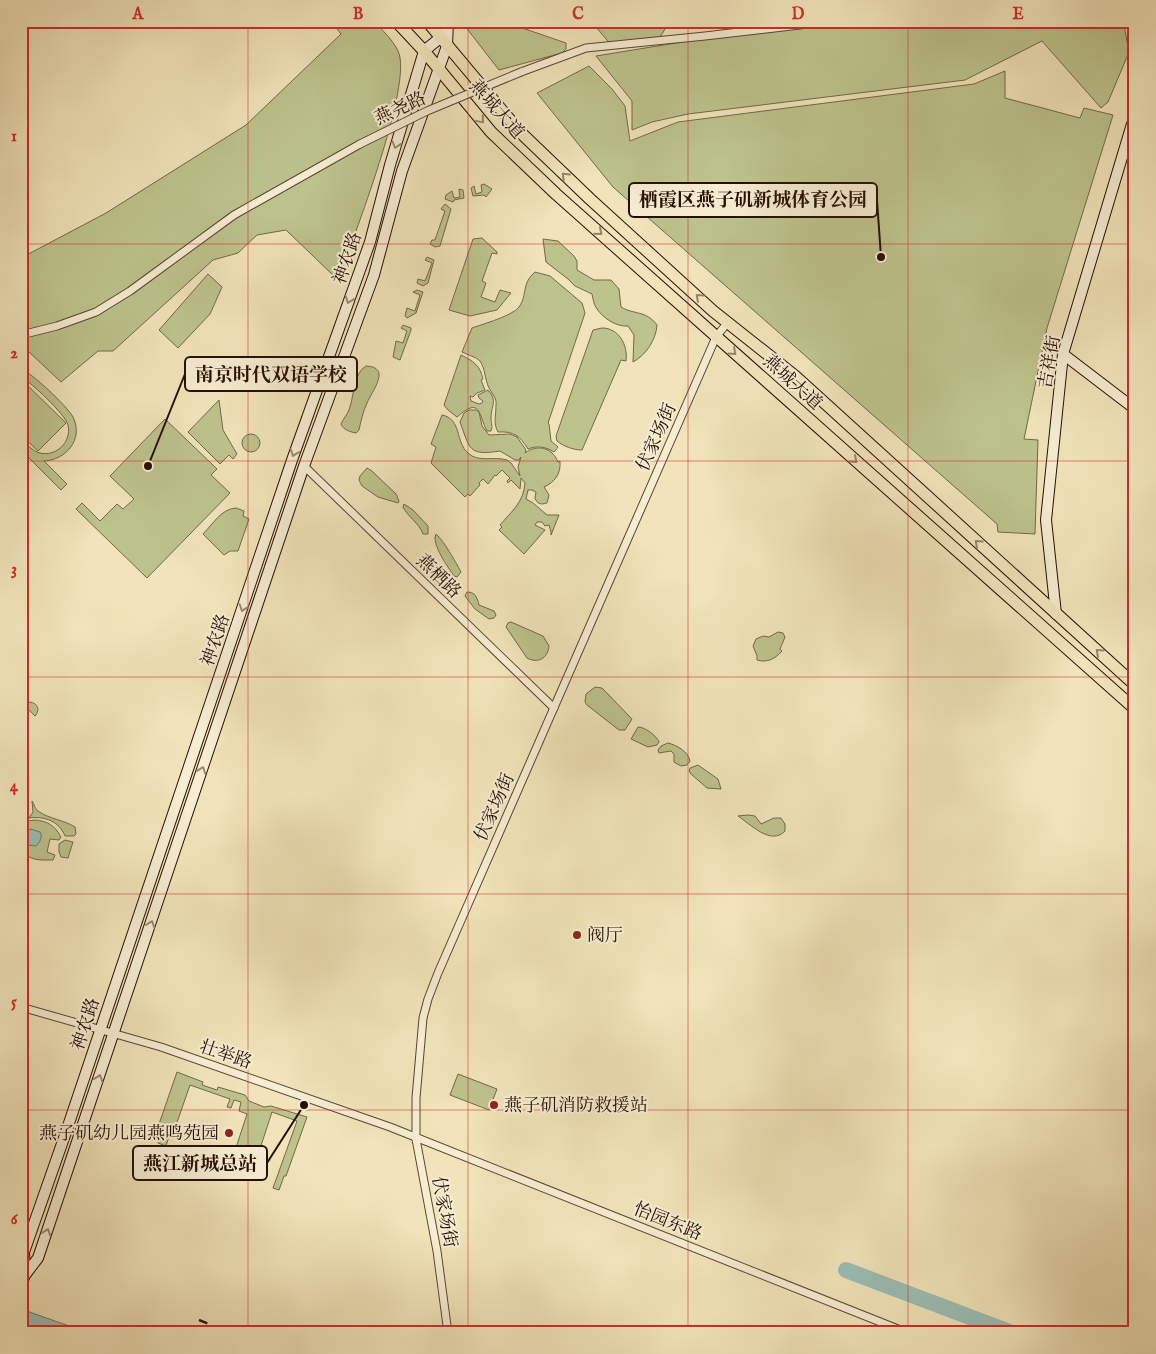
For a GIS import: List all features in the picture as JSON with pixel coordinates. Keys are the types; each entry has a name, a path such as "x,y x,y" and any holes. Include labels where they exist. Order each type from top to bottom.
{"main road":[{"name":"燕城大道","path":"396,21 491,132 556,194 1135,710"},
{"name":"燕城大道","path":"427,21 520,132 597,206 728,322 795,376 1135,685"}],"street":[{"name":"神农路","path":"444,21 444,42"},
{"name":"神农路","path":"23,1280 38,1258 304,466 374,275 402,172 438,69 448,21"},
{"name":"燕尧路","path":"21,335 56,326 96,312 130,291 234,214 360,144 427,111 521,72 586,48 834,21"},
{"path":"424,52 444,42"},
{"name":"神农路","path":"23,1280 24,1252 292,460 370,242 390,165 424,52"},
{"name":"吉祥街","path":"1056,614 1046,520 1063,354 1134,125"},
{"name":"伏家场街","path":"448,1333 437,1251 416,1139 416,1098 423,1018 428,999 438,972 716,337 728,322"},
{"path":"1063,354 1135,409"},
{"name":"燕栖路","path":"304,466 554,708"},
{"name":"壮举路","path":"21,1007 114,1032 161,1047 390,1127 416,1139"},
{"name":"怡园东路","path":"416,1139 908,1333"}],"green space":[{"path":"331,21 374,21 396,47 401,68 390,127 338,280 286,230 257,235 238,253 213,260 113,351 98,351 61,382 29,352 21,353 21,258 106,213 246,125 341,34"},
{"path":"461,21 502,21 566,43 566,49 562,53 499,70"},
{"path":"594,21 670,21 657,42 612,46 596,27"},
{"path":"811,21 1135,21 1135,26 1124,25 1129,52 1108,102 1101,108 1042,41 965,80 688,114 652,122 632,130 632,101 596,56"},
{"path":"589,66 612,89 625,106 630,141 678,122 974,84 1005,71 1005,98 1080,118 1084,108 1113,115 1047,328 1024,439 1038,440 1035,534 998,532 997,524 613,187 537,93"},
{"path":"484,184 492,189 486,197 484,195 473,196 471,188 474,186 476,194 482,192 481,185"},
{"path":"459,189 463,190 464,198 454,200 453,202 445,199 446,195 452,191 454,198 460,197"},
{"path":"445,204 451,209 440,246 435,247 430,244 432,240 435,240 445,211 441,209"},
{"path":"482,238 497,254 492,253 482,281 486,283 481,297 495,302 500,290 511,293 497,310 470,316 449,310 473,239"},
{"path":"543,239 558,241 574,256 577,261 577,270 594,280 611,280 619,289 621,307 649,317 657,325 652,341 638,359 633,362 634,335 628,326 615,324 607,319 596,307 592,294 575,286 546,262"},
{"path":"427,257 434,260 428,283 423,286 417,283 418,279 425,281 432,263 425,260"},
{"path":"535,272 550,276 582,303 585,313 548,423 551,441 558,447 554,452 542,447 528,449 516,435 508,432 498,432 495,422 496,400 488,385 482,364 476,358 462,352 472,328 504,317 519,307 526,285"},
{"path":"208,274 222,287 210,314 178,348 159,330"},
{"path":"417,290 423,292 416,313 407,318 405,316 407,308 415,311 420,295 413,292"},
{"path":"403,325 411,328 411,330 400,360 393,357 396,341 403,343 407,331 401,328"},
{"path":"602,328 613,331 621,338 624,344 626,361 621,360 582,450 575,449 559,443 556,436 593,330"},
{"path":"461,355 475,364 480,370 483,379 481,380 485,390 473,397 470,396 471,401 479,404 482,403 483,401 478,395 488,390 493,397 491,431 487,431 478,410 475,408 465,411 457,417 444,405"},
{"path":"366,366 374,367 379,375 376,386 364,409 359,430 356,433 345,429 341,424 351,405 356,380 362,369"},
{"path":"21,369 41,383 57,398 73,417 76,425 76,433 71,447 59,457 44,461 67,484 61,490 21,450 21,439 37,452 52,453 61,447 68,437 68,425 48,399 21,377"},
{"path":"21,379 66,423 38,451 21,435"},
{"path":"219,400 223,430 237,454 233,459 229,455 220,464 188,432"},
{"path":"469,410 479,412 482,426 489,435 510,434 517,437 526,450 525,453 534,448 544,448 552,453 558,462 560,461 556,477 544,487 549,495 547,503 538,503 535,498 536,492 528,490 526,499 547,515 559,515 551,535 549,525 545,526 542,522 537,522 535,525 545,530 524,554 499,530 502,527 500,525 520,501 525,483 521,478 520,489 511,480 508,483 507,481 510,478 502,470 488,484 483,479 470,496 468,494 465,497 431,463 436,447 431,444 442,415 453,421 461,443 468,453 481,459 507,460 520,476 518,467 521,457 519,460 515,460 500,451 482,452 472,448 466,439 460,422 464,413"},
{"path":"165,419 217,469 211,475 230,493 147,578 76,509 82,503 100,521 117,504 123,509 134,499 110,476"},
{"path":"251,434 257,437 260,443 257,449 251,452 245,449 242,443 245,437"},
{"path":"367,468 396,494 398,503 378,497 362,486 359,480 360,476"},
{"path":"404,504 413,510 428,526 428,534 423,534 405,511"},
{"path":"236,508 244,511 243,516 249,519 238,551 230,551 224,555 203,534 222,514"},
{"path":"436,534 446,546 461,572 457,577 454,576 441,555 436,544"},
{"path":"467,592 474,594 479,605 494,611 496,615 494,618 489,619 475,609 465,596"},
{"path":"511,622 543,636 549,646 547,654 542,659 531,660 527,658 506,627"},
{"path":"778,632 783,633 785,637 780,649 782,651 771,660 757,660 753,646 756,639 763,636 769,637"},
{"path":"595,687 602,688 632,719 625,730 619,730 587,705 585,702 586,694"},
{"path":"28,702 34,703 38,708 35,716 24,705"},
{"path":"638,727 644,728 653,735 659,742 657,745 648,747 631,739"},
{"path":"668,743 678,747 687,754 690,761 687,765 681,766 674,762 674,754 671,751 659,753 658,750 661,746"},
{"path":"698,765 718,779 721,789 707,788 691,774 690,768"},
{"path":"32,801 37,810 42,814 75,827 76,834 74,836 65,836 59,827 51,821 41,818 29,818 33,812"},
{"path":"738,816 755,816 761,824 774,818 781,818 785,824 785,831 779,835 767,835"},
{"path":"35,820 51,825 61,837 59,840 50,839 47,852 55,855 53,860 31,858 21,850 21,827 28,821"},
{"path":"65,840 73,842 68,858 61,857 59,852 59,844"},
{"path":"177,1072 203,1082 202,1085 217,1090 218,1087 245,1095 249,1101 264,1107 271,1106 307,1117 286,1176 284,1176 279,1190 273,1188 297,1121 272,1112 254,1167 249,1165 250,1162 240,1159 238,1161 232,1160 247,1114 239,1111 241,1102 234,1100 231,1108 227,1107 230,1099 190,1085 174,1131 171,1130 166,1146 158,1143 162,1132 160,1131 162,1125 159,1124"},
{"path":"458,1074 497,1089 489,1110 450,1095"}],"water":[{"path":"30,829 41,834 41,839 36,846 27,845 22,839"},
{"path":"21,1309 89,1333 33,1333 21,1329"}],"waterway":[{"path":"846,1270 1012,1333"}],"railway":[{"path":"199,1320 231,1333"}],"place":[{"name":"栖霞区燕子矶新城体育公园","path":"881,257"},
{"name":"南京时代双语学校","path":"148,466"},
{"name":"阀厅","path":"577,935"},
{"name":"燕江新城总站","path":"304,1105"},
{"name":"燕子矶消防救援站","path":"494,1105"},
{"name":"燕子矶幼儿园燕鸣苑园","path":"229,1133"}]}
